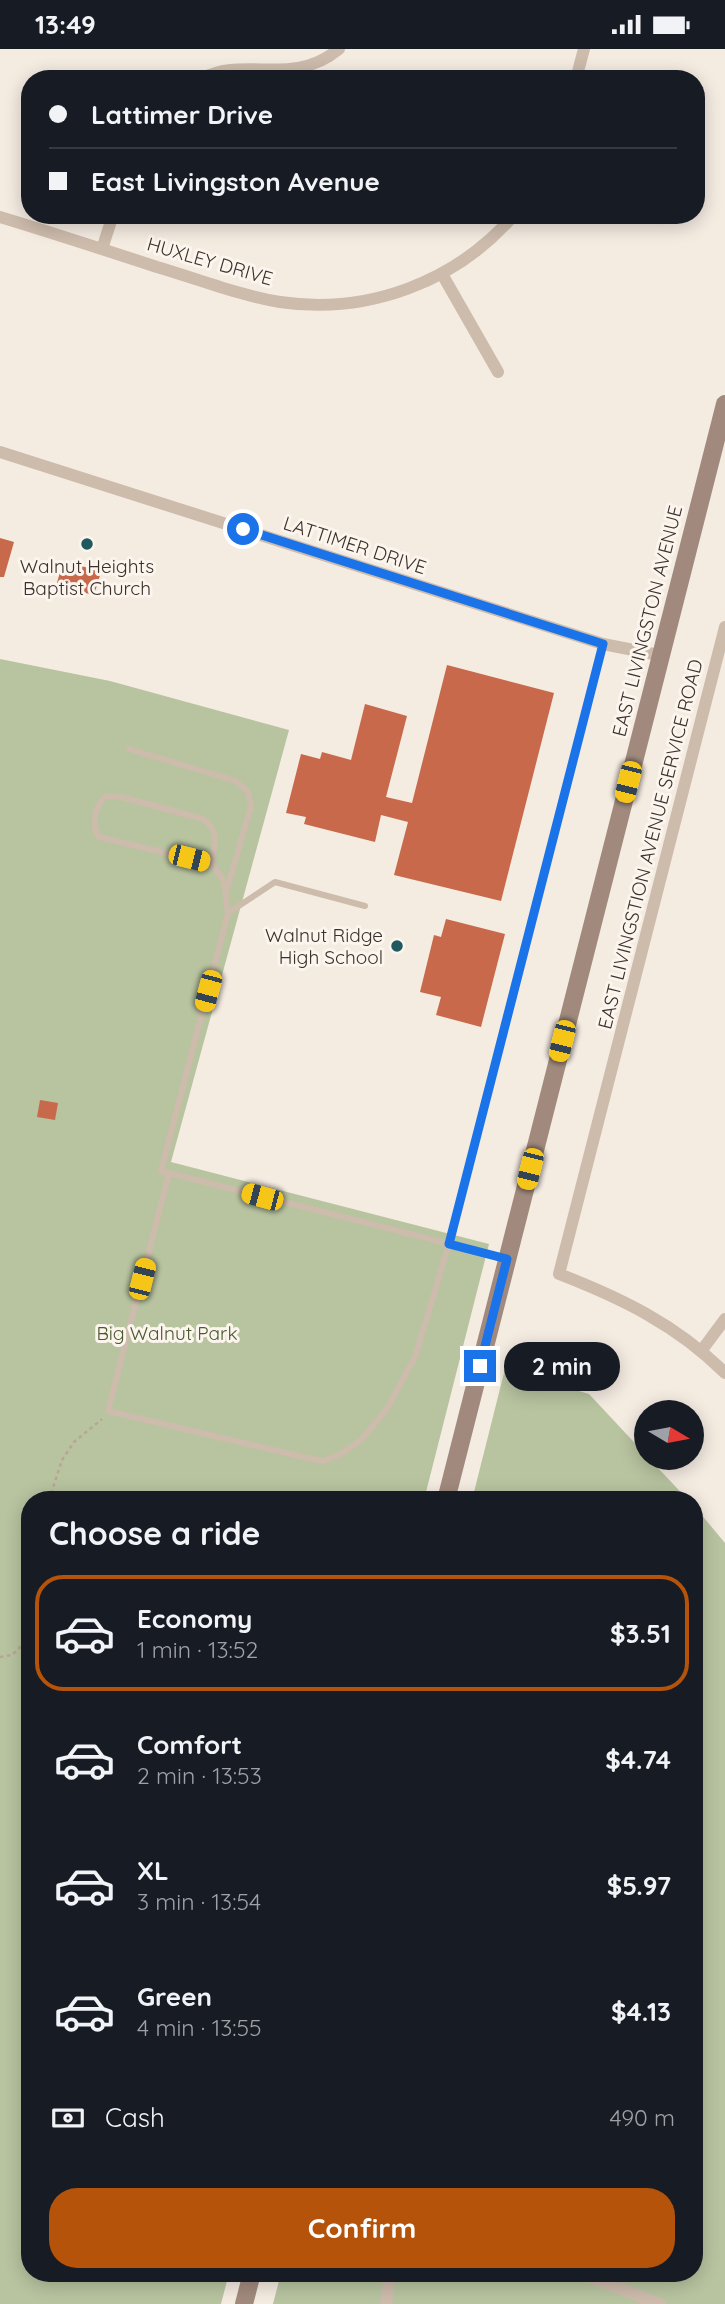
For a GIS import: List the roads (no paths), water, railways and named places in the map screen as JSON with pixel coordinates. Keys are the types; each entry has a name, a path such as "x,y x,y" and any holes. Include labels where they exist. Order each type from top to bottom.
{"main road":[{"name":"EAST LIVINGSTON AVENUE","path":"449,1491 659,655 725,404"},
{"path":"244,2304 250,2282"}],"street":[{"path":"286,70 307,67 339,49"},
{"path":"578,70 584,49"},
{"name":"HUXLEY DRIVE","path":"0,217 21,224"},
{"name":"HUXLEY DRIVE","path":"22,224 242,294 298,304 344,304 382,297 421,285 473,255 505,224"},
{"path":"102,249 110,224"},
{"path":"442,274 498,372"},
{"name":"LATTIMER DRIVE","path":"0,452 603,644 659,655"},
{"name":"EAST LIVINGSTION AVENUE SERVICE ROAD","path":"702,1350 653,1315 621,1298 559,1274 725,627"},
{"path":"725,1319 702,1350 725,1373"},
{"path":"386,2304 389,2282"},
{"path":"603,2282 660,2304"}],"lane":[{"path":"169,1173 108,1411 323,1461 341,1454 362,1440 387,1409 415,1357 449,1244 603,644"},
{"path":"129,748 236,781 248,792 251,806 226,893"},
{"path":"212,864 215,834 212,825 202,819 121,797 106,796 100,802 95,831 99,837 212,864 219,870 226,893 228,913 161,1171 507,1259"},
{"path":"228,913 275,882 365,906"}],"place":[{"name":"Walnut Heights Baptist Church","path":"87,544"},
{"name":"Walnut Ridge High School","path":"397,946"}],"park label":[{"name":"Big Walnut Park","path":"167,1333"}]}
